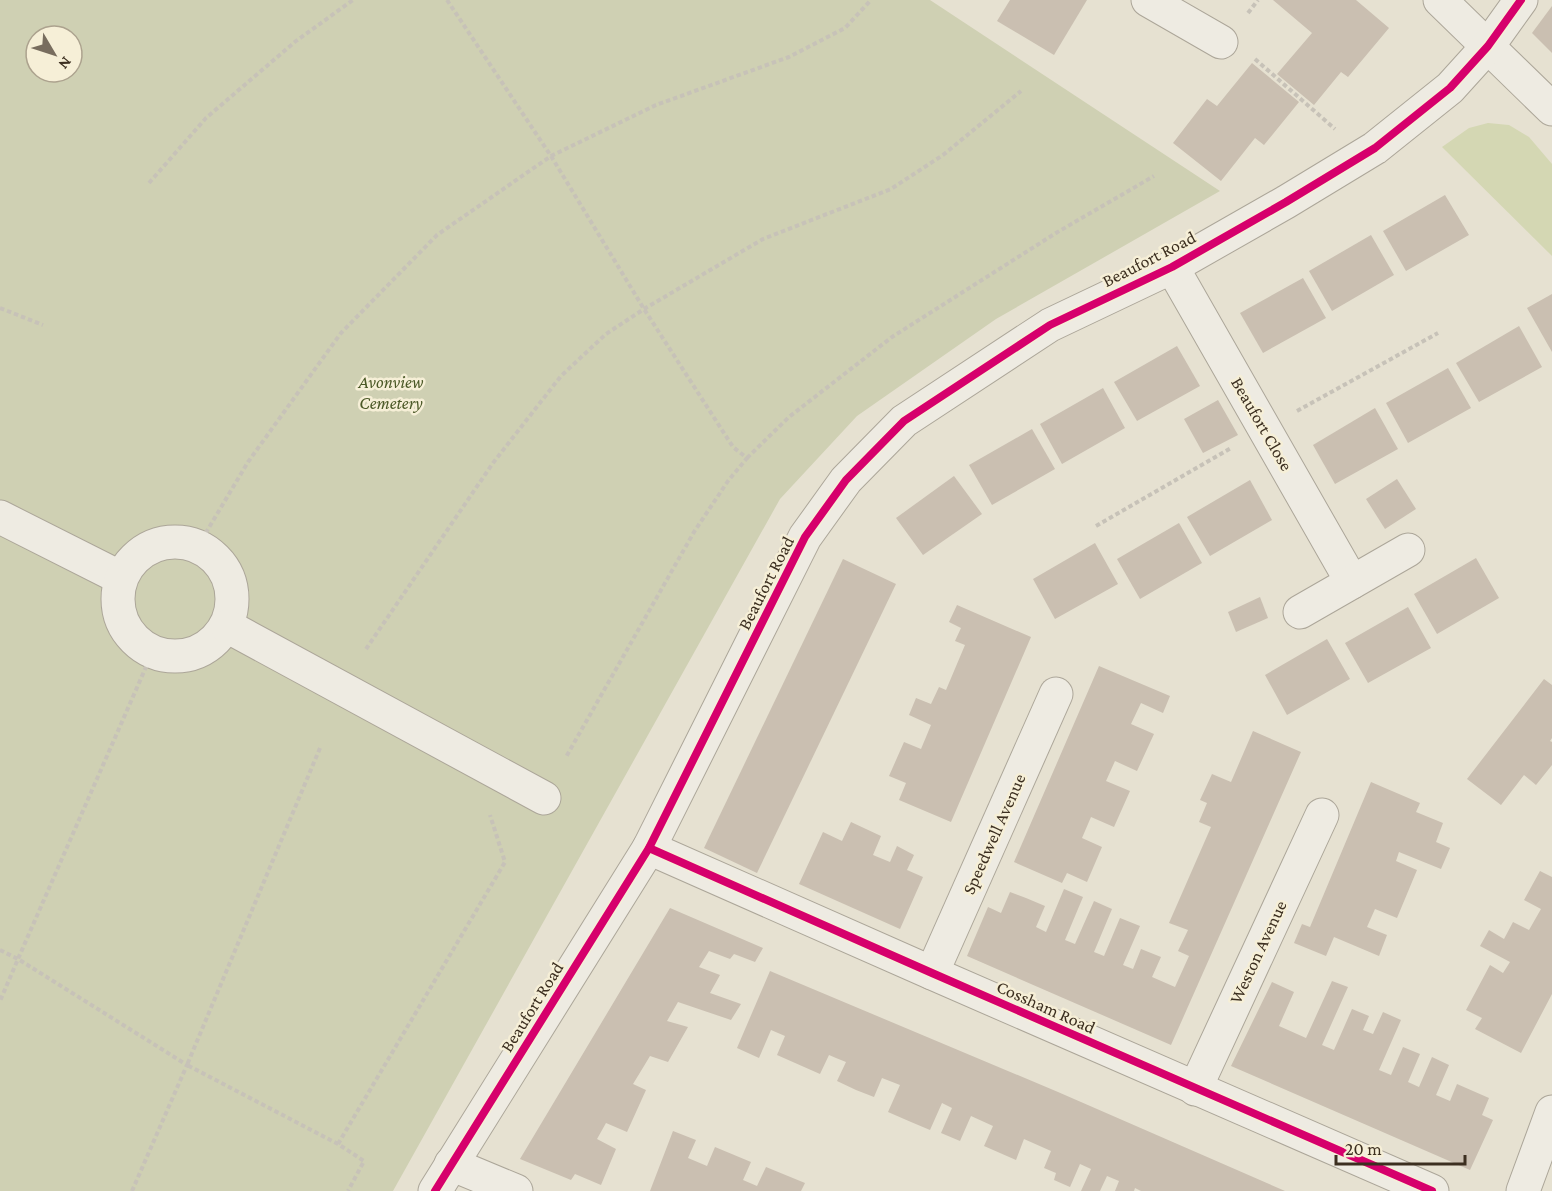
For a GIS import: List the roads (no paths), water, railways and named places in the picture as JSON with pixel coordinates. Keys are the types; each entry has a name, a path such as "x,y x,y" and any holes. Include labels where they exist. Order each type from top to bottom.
{"street":[{"path":"1148,0 1234,47"},
{"path":"1440,0 1552,109"},
{"name":"Beaufort Road","path":"443,1178 649,848 805,537 846,480 904,421 1050,325 1172,267 1365,155 1450,88 1488,46 1521,0"},
{"name":"Beaufort Close","path":"1172,267 1352,582"},
{"path":"0,517 121,578"},
{"path":"175,541 198,546 214,556 226,570 232,588 232,608 227,626 211,645 188,656 163,656 140,645 124,627 117,602 121,578 134,559 153,546 175,541"},
{"path":"1300,612 1408,550"},
{"path":"227,626 544,798"},
{"name":"Speedwell Avenue","path":"932,974 1056,694"},
{"name":"Weston Avenue","path":"1195,1089 1322,815"},
{"name":"Cossham Road","path":"649,848 932,974 1432,1191"},
{"path":"1523,1191 1552,1112"},
{"path":"443,1178 516,1191"}],"park label":[{"name":"Avonview Cemetery","path":"391,392"}]}
